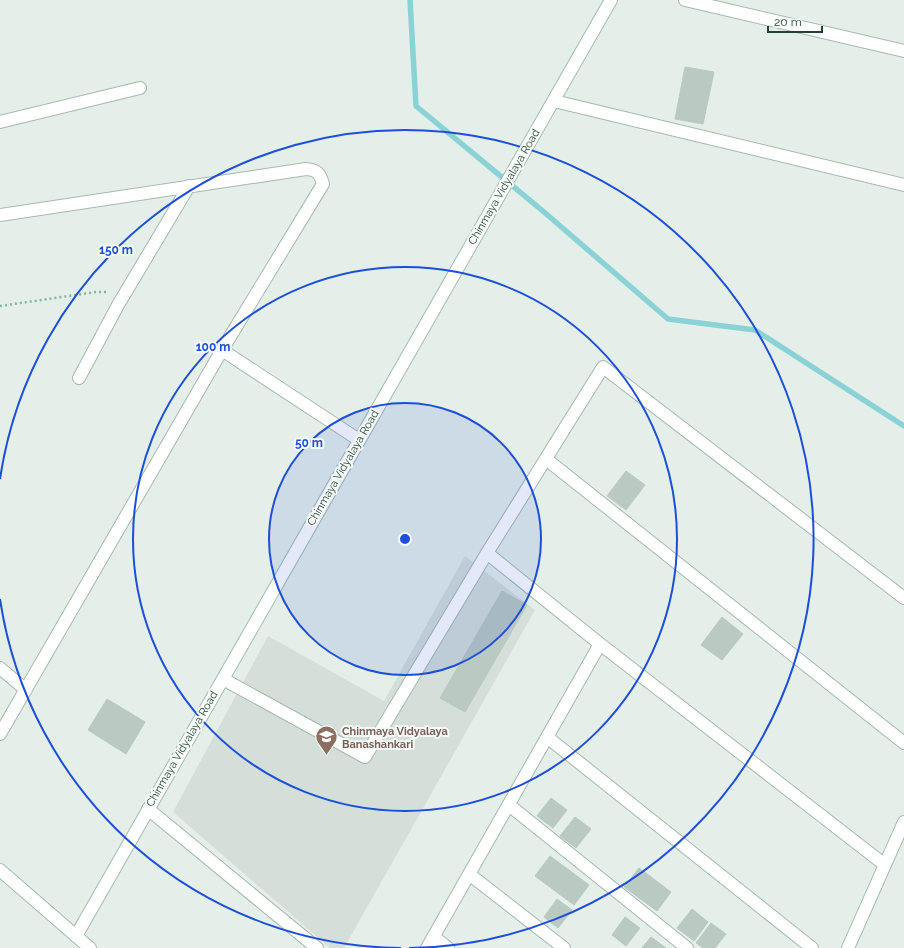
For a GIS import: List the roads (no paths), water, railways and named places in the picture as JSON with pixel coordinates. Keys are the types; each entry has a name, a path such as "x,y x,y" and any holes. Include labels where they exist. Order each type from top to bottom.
{"street":[{"name":"Chinmaya Vidyalaya Road","path":"76,936 611,0"},
{"path":"685,0 904,51"},
{"path":"0,122 140,88"},
{"path":"554,101 904,185"},
{"path":"0,215 306,169 317,172 324,184 222,350 0,734"},
{"path":"79,378 118,305 189,186"},
{"path":"222,350 359,440"},
{"path":"223,679 365,757 487,554 603,367 904,598"},
{"path":"546,459 904,743"},
{"path":"487,554 600,644 885,865"},
{"path":"427,948 600,644"},
{"path":"0,668 26,690"},
{"path":"547,737 812,948"},
{"path":"509,804 687,948"},
{"path":"148,809 317,948"},
{"path":"848,948 904,822"},
{"path":"0,870 90,948"},
{"path":"470,874 564,948"},
{"path":"434,937 448,948"}],"waterway":[{"path":"410,0 416,106 544,212 668,319 755,330 904,426"}],"place":[{"name":"Chinmaya Vidyalaya Banashankari","path":"327,756"}]}
